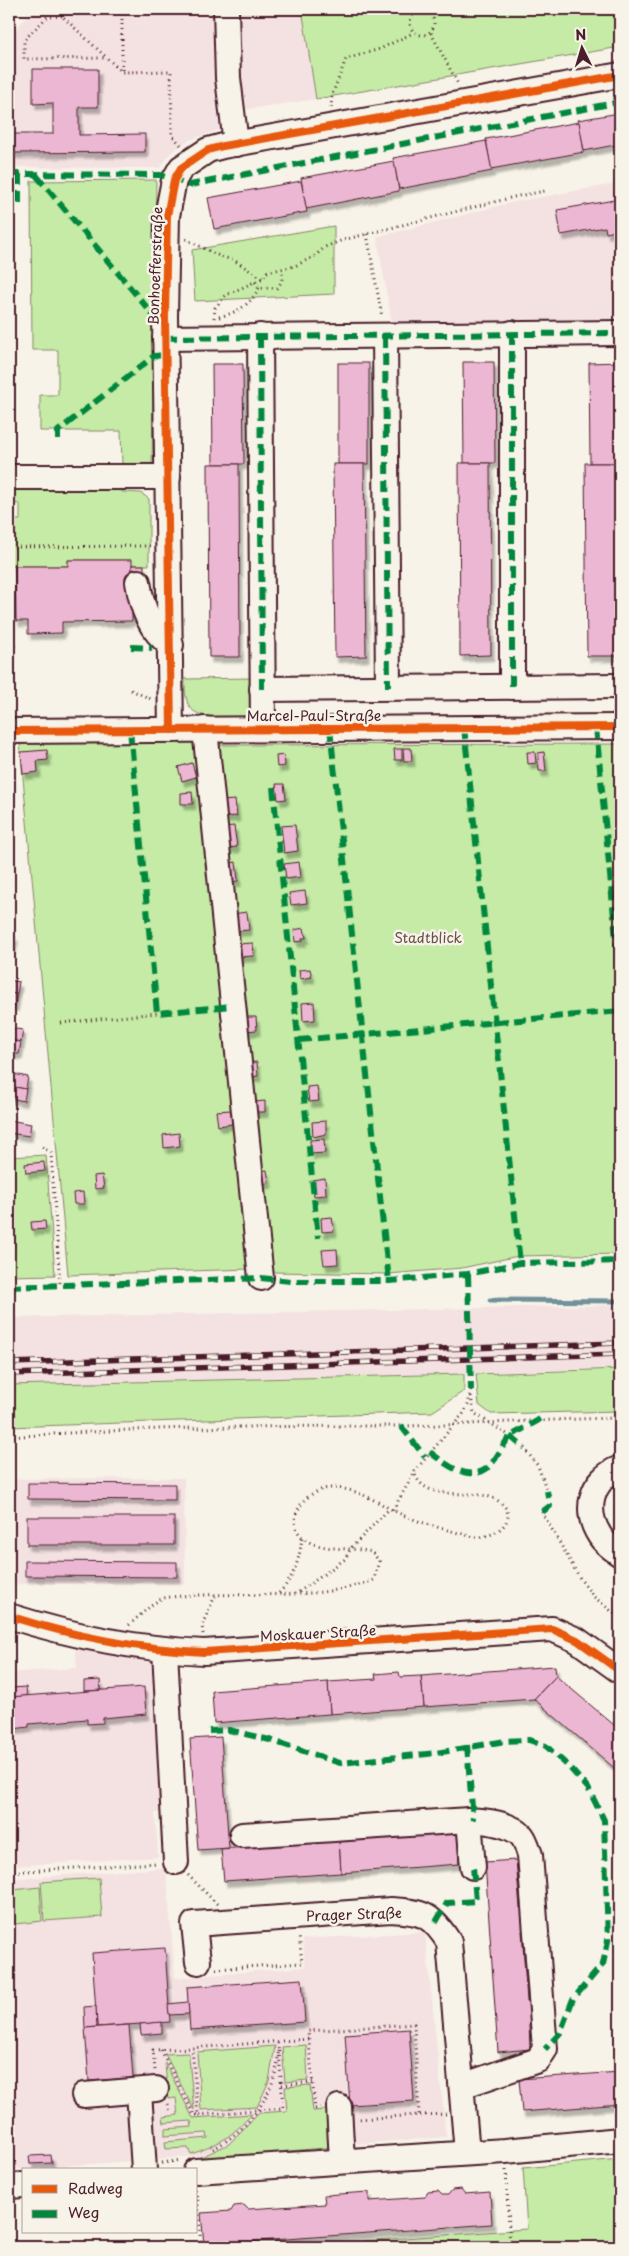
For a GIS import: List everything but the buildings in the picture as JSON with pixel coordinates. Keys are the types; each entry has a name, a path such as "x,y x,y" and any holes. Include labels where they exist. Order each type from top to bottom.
{"street":[{"path":"226,9 228,78 236,144"},
{"name":"Bonhoefferstraße","path":"171,730 165,338 166,238 174,180 181,168 193,158 208,150 236,144 620,75"},
{"path":"512,333 512,686"},
{"name":"Bonhoefferstraße","path":"165,338 620,333"},
{"name":"Marcel-Paul-Straße","path":"260,336 263,728"},
{"path":"385,336 388,687"},
{"path":"9,477 168,477"},
{"path":"138,582 141,602 146,616 156,633 170,645"},
{"path":"262,689 620,686"},
{"name":"Marcel-Paul-Straße","path":"9,731 620,727"},
{"path":"205,729 261,1278"},
{"path":"620,1468 608,1472 597,1484 591,1502 593,1518 599,1535 608,1546 620,1554"},
{"name":"Moskauer Straße","path":"9,1616 123,1644 165,1650 204,1652 552,1629 578,1640 620,1671"},
{"path":"165,1650 176,1862"},
{"path":"242,1835 469,1820 487,1821 504,1826 522,1836 530,1855 545,2049 538,2060 462,2086"},
{"path":"469,1820 473,1867"},
{"name":"Prager Straße","path":"198,1962 194,1924 391,1910 410,1912 436,1922 449,1942 468,2153"},
{"path":"84,2095 147,2090 144,2168"},
{"path":"339,2114 342,2161"},
{"path":"202,2162 342,2161 505,2151 620,2140"},
{"path":"9,2186 22,2184"}],"path":[{"path":"62,16 65,9"},
{"path":"122,9 122,72"},
{"path":"328,128 332,96 346,59 380,49 413,33 424,36 431,33 435,22 430,13 423,10 413,14 409,24 413,33"},
{"path":"107,58 24,59 24,40 47,17 62,16 107,58 122,72 171,71 172,135 193,158"},
{"path":"431,33 468,102"},
{"path":"215,317 215,308 226,295 263,278 267,272 282,270 315,256 325,247 367,234 545,191"},
{"path":"367,234 385,336"},
{"path":"166,238 184,238 217,255 235,261 263,278"},
{"path":"259,288 277,288 282,281 282,270"},
{"path":"255,282 259,288"},
{"path":"205,319 235,314 244,308 259,288"},
{"path":"9,547 151,546"},
{"path":"9,632 15,648"},
{"path":"131,690 148,698"},
{"path":"61,1023 157,1013"},
{"path":"42,1147 51,1154 60,1285"},
{"path":"298,1593 345,1559 351,1548 391,1509 425,1456 456,1423 468,1405 471,1390 474,1413 510,1436"},
{"path":"9,1438 109,1431 239,1426 489,1423 620,1418"},
{"path":"524,1448 538,1466 547,1491"},
{"path":"279,1594 291,1579 300,1553 302,1537 297,1526 297,1513 304,1499 318,1490 331,1488 349,1490 414,1519 474,1537 490,1536 505,1525 507,1514 494,1499 435,1490 421,1484 414,1472"},
{"path":"542,1512 581,1580 594,1597 620,1618"},
{"path":"123,1644 126,1630 130,1624 154,1602 172,1597 298,1593 348,1586 374,1580 379,1568 377,1555 372,1552 316,1545 302,1537"},
{"path":"202,1626 215,1596"},
{"path":"9,1872 176,1862 201,1889 236,1921"},
{"path":"198,1962 209,1970 302,1963 298,1916"},
{"path":"420,2115 414,2024 308,2031 315,2109 339,2114 420,2115 446,2114"},
{"path":"278,2042 283,2108 194,2115 161,2050 309,2039"},
{"path":"192,2048 198,2114"},
{"path":"202,2162 234,2138 258,2110 270,2086 279,2051"},
{"path":"282,2085 313,2082"},
{"path":"505,2151 510,2247"},
{"path":"198,2207 201,2247"}],"shaded area":[{"path":"34,9 302,9 316,99 241,110 225,128 189,140 170,153 160,168 9,167 9,37"},
{"path":"620,183 620,323 392,324 377,237 514,202"},
{"path":"620,1305 620,1368 373,1377 9,1385 9,1318"},
{"path":"184,1478 185,1584 9,1584 9,1479"},
{"path":"75,1647 153,1663 159,1683 168,1812 155,1813 158,1857 9,1866 9,1673 77,1668"},
{"path":"166,1868 175,1978 305,1967 303,1939 425,1932 446,2137 10,2170 9,1879"}],"green space":[{"path":"302,9 620,9 620,47 316,99"},
{"path":"156,180 152,464 122,464 121,431 40,431 40,395 58,395 58,350 32,350 31,181"},
{"path":"334,226 334,294 195,301 192,250"},
{"path":"9,487 122,487 122,492 141,493 149,499 149,565 132,565 131,560 68,560 68,566 9,566 9,520 20,520 20,504 9,503"},
{"path":"256,678 253,713 249,716 235,718 203,715 192,709 186,698 185,679"},
{"path":"195,742 250,1269 68,1275 20,744"},
{"name":"Stadtblick","path":"620,744 620,1254 518,1256 462,1268 388,1274 273,1272 265,1260 215,745"},
{"path":"46,1155 55,1275 9,1276 9,1157"},
{"path":"620,1369 620,1411 491,1414 479,1405 476,1374"},
{"path":"464,1374 464,1391 432,1412 9,1427 9,1385"},
{"path":"99,1878 102,1917 44,1921 41,1882"},
{"path":"40,1887 42,1921 15,1924 13,1890"},
{"path":"306,2045 308,2080 285,2082 282,2047"},
{"path":"275,2046 269,2081 257,2107 201,2110 197,2052"},
{"path":"189,2053 189,2058 194,2110 165,2054"},
{"path":"165,2063 193,2118 252,2114 224,2139 201,2151 191,2154 188,2148 166,2149 165,2142 208,2138 207,2133 165,2136 165,2129 192,2127 191,2121 164,2123 163,2117 178,2115 176,2098 168,2099"},
{"path":"310,2085 313,2111 327,2110 335,2147 197,2159 229,2144 258,2113 287,2111 285,2087"},
{"path":"620,2159 620,2247 363,2247 363,2241 527,2229 523,2168"}],"waterway":[{"path":"490,1300 620,1301"}],"railway":[{"path":"9,1363 620,1343"},
{"path":"9,1374 620,1354"}],"marked path":[{"path":"9,174 161,175 190,185 620,102"},
{"path":"19,174 19,203"},
{"path":"36,175 154,316 165,316"},
{"path":"512,333 512,686"},
{"path":"165,338 620,333"},
{"path":"260,336 262,689"},
{"path":"385,336 388,687"},
{"path":"58,439 58,431 154,356 166,355"},
{"path":"131,647 152,648"},
{"path":"464,727 520,1263"},
{"path":"596,727 620,980"},
{"path":"330,728 389,1281"},
{"path":"130,730 157,1013 232,1006"},
{"path":"273,787 318,1238"},
{"path":"299,1040 620,1011"},
{"path":"9,1287 261,1278 291,1281 389,1281 468,1274 520,1263 620,1261"},
{"path":"468,1274 471,1390"},
{"path":"430,1452 456,1470 471,1473 479,1472 490,1466 510,1437 540,1419"},
{"path":"401,1426 425,1457"},
{"path":"510,1436 524,1448"},
{"path":"542,1512 550,1506 547,1491"},
{"path":"209,1731 229,1730 270,1740 340,1763 436,1753 505,1741 529,1740 546,1746 567,1765 588,1788 604,1820 608,1941 603,1964 573,1999 560,2033 545,2049"},
{"path":"467,1745 473,1820"},
{"path":"436,1922 447,1903 476,1901 473,1867"}],"cycle path":[{"path":"171,730 165,316 167,216 174,180 181,168 208,150 223,146 620,75"},
{"path":"9,731 620,727"},
{"path":"9,1616 57,1630 129,1645 204,1652 552,1629 577,1640 620,1671"}]}
